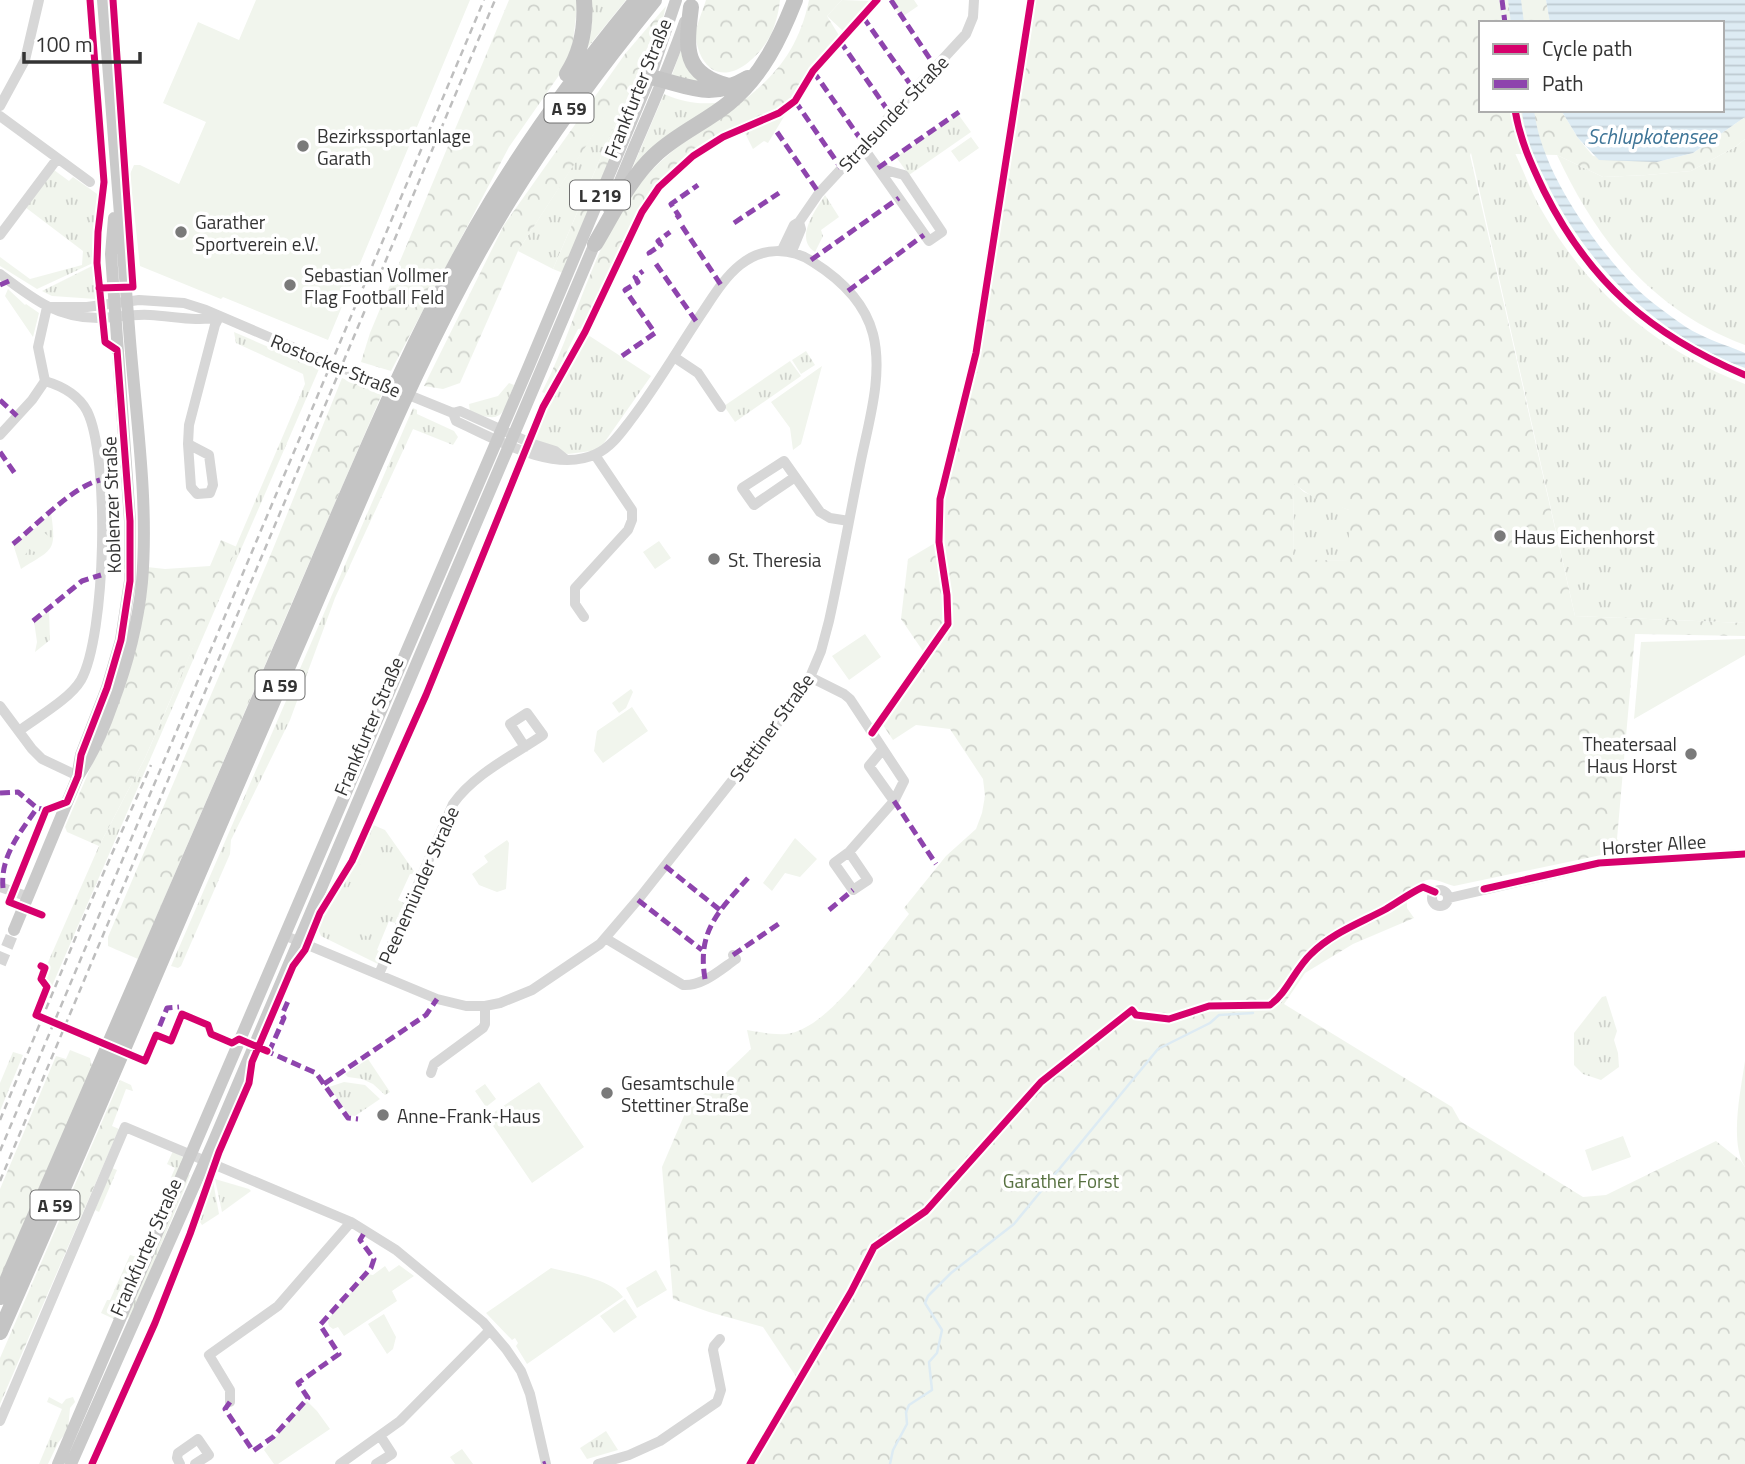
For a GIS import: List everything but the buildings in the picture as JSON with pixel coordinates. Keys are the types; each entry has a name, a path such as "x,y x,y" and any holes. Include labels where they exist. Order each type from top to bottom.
{"highway":[{"path":"528,144 527,132 570,71 580,48 586,21 584,0"},
{"name":"A 59","path":"0,1297 154,961 447,282 528,144 574,78 637,0"},
{"name":"A 59","path":"408,377 440,326 508,202 575,99 654,0"},
{"path":"639,19 649,16 662,0"},
{"path":"686,2 687,37 693,65 712,81 738,87"},
{"path":"658,82 683,97 703,101 724,97 755,73 779,40 793,2"},
{"path":"595,244 634,180 653,157 677,136 728,104 738,87"},
{"name":"A 59","path":"0,1332 104,1074"}],"main road":[{"name":"Koblenzer Straße","path":"14,930 78,776 90,758 118,691 132,643 142,582 143,521 121,309 116,151 103,0"},
{"name":"Frankfurter Straße","path":"505,437 595,244 686,2"},
{"name":"Frankfurter Straße","path":"71,1464 204,1161 292,938 658,82"},
{"name":"Frankfurter Straße","path":"58,1464 192,1154 292,938"}],"street":[{"path":"0,106 25,60 39,0"},
{"name":"Stralsunder Straße","path":"787,251 801,229 799,222 818,193 966,34 973,17 974,0"},
{"path":"0,116 90,182"},
{"path":"862,146 929,241 942,232 904,174 878,168"},
{"path":"0,235 57,159"},
{"path":"584,617 575,604 575,588 628,530 632,520 632,510 595,455 617,437 721,285 736,269 753,257 787,251"},
{"name":"Stettiner Straße","path":"292,938 452,1003 485,1006 527,993 605,938 775,727 810,677 827,629 875,380 873,335 862,309 848,291 825,270 787,251"},
{"path":"0,274 47,307 38,347 45,382 0,435"},
{"name":"Rostocker Straße","path":"47,307 121,309 184,303 453,413 460,411 505,437 555,451 565,459 595,455"},
{"path":"188,444 191,413 219,317"},
{"path":"674,357 698,373 721,407"},
{"path":"19,731 78,685 84,673 93,633 101,575 101,504 94,435 83,404 70,391 45,382"},
{"path":"795,477 754,505 742,488 784,461 824,516 849,521"},
{"path":"810,677 844,694 904,781 894,801 849,852"},
{"path":"0,706 43,759 78,776"},
{"name":"Peenemünder Straße","path":"379,974 453,804 472,782 526,747"},
{"path":"883,749 869,766 894,801"},
{"name":"Horster Allee","path":"1449,898 1599,863 1745,855"},
{"path":"0,887 26,896"},
{"path":"605,938 683,985 694,985 705,979 736,959 733,955"},
{"path":"431,1073 434,1064 483,1028 485,1006"},
{"path":"0,1421 125,1127 351,1222 396,1250 483,1322 521,1371 530,1394 546,1464"},
{"path":"230,1402 230,1390 209,1355 278,1306 351,1222"},
{"path":"340,1464 400,1421 490,1330"},
{"path":"598,1464 629,1455 660,1441 717,1402 721,1390 713,1350 720,1339"},
{"path":"376,1464 392,1454 381,1437"},
{"path":"180,1464 178,1453 198,1439 209,1455 195,1464"}],"green space":[{"name":"Bezirkssportanlage Garath","path":"256,0 470,0 328,340 140,266 130,174 134,165 140,165 179,184 206,122 163,103 198,22 239,40"},
{"path":"509,0 578,0 572,49 562,71 509,147 391,371 361,362 370,333"},
{"path":"592,0 626,0 584,52 592,24"},
{"path":"706,0 780,0 775,25 767,42 741,68 720,72 711,68 702,58 696,31"},
{"path":"809,0 842,0 827,16 840,37 813,70 794,101 784,109 706,146 669,174 658,186 641,211 584,328 578,329 546,394 542,392 603,245 634,191 654,168 677,148 767,80 785,59 799,33"},
{"path":"842,0 871,1 843,31 827,16"},
{"path":"889,0 914,0 918,6 902,17"},
{"name":"Garather Forst","path":"1032,0 1546,0 1550,21 1479,21 1479,112 1562,112 1593,156 1657,162 1693,153 1745,117 1745,139 1691,171 1603,177 1557,155 1470,155 1575,616 1745,623 1745,636 1635,634 1617,839 1625,850 1454,886 1434,880 1425,881 1407,895 1407,908 1414,918 1353,944 1305,973 1284,1004 1452,1107 1460,1121 1583,1197 1606,1195 1716,1141 1741,1161 1745,1167 1745,1464 751,1464 799,1381 763,1327 673,1299 662,1167 686,1111 751,1049 747,1030 786,1034 803,1029 820,1018 870,965 909,914 904,908 946,856 976,829 985,796 983,779 950,729 916,725 893,740 881,722 927,657 901,619 908,559 940,540 945,481 971,385 982,331","holes":["1294,484 1316,499 1349,510 1349,561 1293,559"]},
{"path":"666,6 650,70 563,273 553,269 618,117 610,109 518,251 460,383 443,389 424,386 504,225 625,54"},
{"path":"685,39 703,85 672,75"},
{"path":"664,94 693,102 723,102 621,195"},
{"path":"791,105 768,143 764,141 753,149 744,131 780,114"},
{"path":"610,108 618,117 553,269 518,251"},
{"path":"958,114 971,132 909,175 896,157"},
{"path":"971,137 979,148 959,162 951,151"},
{"path":"1745,139 1745,345 1712,331 1682,313 1632,270 1590,216 1557,155 1603,177 1647,175 1691,171"},
{"path":"1471,153 1515,153 1545,216 1583,271 1606,295 1630,317 1685,355 1745,384 1745,623 1575,616"},
{"path":"54,170 69,181 73,177 100,196 93,263 37,289 0,266 0,257 30,279 82,265 83,251 25,207"},
{"path":"825,195 839,217 821,230 823,236 815,252 806,240 806,232"},
{"path":"94,265 96,299 52,296 42,291"},
{"path":"8,289 25,305 39,313 33,337 5,296"},
{"path":"234,332 319,369 52,986 45,983 42,976 99,846 145,758 305,384 303,374 236,343"},
{"path":"585,333 651,376 599,450 568,454 531,440 558,380"},
{"path":"806,351 815,365 801,374 792,360"},
{"path":"790,361 801,376 735,422 724,406"},
{"path":"822,366 801,444 793,450 790,428 771,402"},
{"path":"342,378 382,394 138,959 108,946 108,937 273,549"},
{"path":"509,383 514,385 507,404 496,417 470,412 469,404 498,396"},
{"path":"413,408 417,410 417,414 454,431 458,437 453,445 413,429 335,598 290,720 231,840 230,854 181,966 171,966"},
{"path":"1294,483 1304,492 1349,510 1349,561 1293,560"},
{"path":"51,513 53,536 50,548 21,569 13,544"},
{"path":"37,528 50,537 39,554 29,549 23,558 19,559 17,543"},
{"path":"221,540 237,547 145,758 99,846 67,832 65,827 111,720 147,567 165,569 210,566"},
{"path":"659,541 671,558 655,569 643,552"},
{"path":"49,611 50,640 35,652 37,642 34,621"},
{"path":"865,634 881,657 849,680 832,656"},
{"path":"1745,639 1745,655 1634,719 1641,642"},
{"path":"631,689 633,692 626,708 619,713 612,703"},
{"path":"632,707 648,731 603,763 594,751 597,731"},
{"path":"371,824 385,830 416,874 410,874 398,900 404,903 395,923 389,921 377,950 382,953 378,964 321,936 317,926 353,865"},
{"path":"795,838 817,859 800,877 785,873 772,891 763,883"},
{"path":"507,840 506,889 497,892 479,885 472,874 488,862 484,856"},
{"path":"367,851 404,871 378,919 342,900"},
{"path":"342,904 362,914 357,924 371,931 368,937 334,920"},
{"path":"1606,996 1617,1031 1614,1040 1619,1067 1601,1080 1583,1074 1574,1065 1574,1033 1602,997"},
{"path":"70,1050 90,1058 92,1067 0,1278 0,1189 56,1056 66,1059"},
{"path":"13,1052 23,1055 0,1111 0,1083"},
{"path":"368,1059 390,1092 385,1095 373,1084 345,1074"},
{"path":"1745,1061 1745,1167 1740,1157 1737,1130"},
{"path":"120,1080 131,1085 133,1091 126,1089 112,1126 119,1129 0,1404 0,1358"},
{"path":"344,1082 365,1085 380,1099 355,1116 349,1115 329,1087"},
{"path":"539,1082 584,1147 532,1183 487,1117"},
{"path":"485,1084 496,1099 486,1107 475,1091"},
{"path":"1623,1136 1631,1157 1592,1171 1585,1150"},
{"path":"173,1151 184,1158 114,1319 101,1313 107,1300 110,1300 130,1255 137,1257 175,1168 167,1164"},
{"path":"112,1168 117,1170 99,1212 95,1210"},
{"path":"188,1174 190,1175 132,1315 126,1319"},
{"path":"215,1179 249,1189 251,1191 222,1212"},
{"path":"213,1181 219,1214 202,1225 200,1222"},
{"path":"399,1265 414,1276 392,1291 397,1301 344,1336 338,1327 333,1329 329,1326 330,1317 367,1274 373,1275 385,1266 389,1272"},
{"path":"551,1268 600,1281 623,1297 527,1364 516,1346 518,1343 515,1338 512,1340 486,1313"},
{"path":"656,1270 667,1290 637,1308 626,1288"},
{"path":"625,1299 637,1317 614,1333 600,1316"},
{"path":"384,1314 396,1337 393,1349 387,1354 368,1324"},
{"path":"49,1397 62,1404 73,1397 75,1402 70,1408 68,1430 48,1464 39,1464 62,1409 47,1402"},
{"path":"307,1401 330,1429 278,1464 274,1464 264,1450"},
{"path":"606,1431 618,1450 587,1459 580,1448"},
{"path":"462,1449 473,1464 455,1464 450,1457"}],"water":[{"path":"1508,0 1521,0 1524,21 1511,21"},
{"name":"Schlupkotensee","path":"1546,0 1745,0 1745,117 1693,153 1657,162 1599,160 1578,138 1562,112 1724,112 1724,21 1550,21"},
{"path":"1522,112 1534,112 1547,157 1558,181 1586,228 1619,270 1646,297 1686,327 1745,353 1745,368 1682,337 1654,317 1603,269 1562,212 1534,155"}],"waterway":[{"path":"890,1464 893,1450 907,1424 906,1412 909,1405 932,1390 929,1362 937,1353 942,1330 925,1303 928,1296 951,1273 1014,1224 1158,1049 1210,1023 1219,1015 1253,1013"}],"tunnel":[{"path":"0,964 14,930"}],"railway":[{"path":"0,1151 484,0"},
{"path":"0,1181 495,0"},
{"path":"0,1120 151,765"}],"marked path":[{"path":"891,0 936,68"},
{"path":"1502,0 1505,21"},
{"path":"863,17 915,91"},
{"path":"840,41 891,115"},
{"path":"813,71 864,144"},
{"path":"795,101 841,168"},
{"path":"878,168 959,112"},
{"path":"777,132 819,193"},
{"path":"676,218 679,216 671,204 698,185"},
{"path":"734,223 779,193"},
{"path":"811,260 899,198"},
{"path":"682,226 721,285"},
{"path":"650,255 649,253 661,245 658,241 670,232"},
{"path":"848,291 924,235"},
{"path":"656,264 696,321"},
{"path":"622,356 655,333 625,290 638,282 635,277 643,271"},
{"path":"0,285 9,281"},
{"path":"0,400 17,416"},
{"path":"0,452 16,475"},
{"path":"13,544 66,498 100,480"},
{"path":"33,621 82,581 101,575"},
{"path":"0,793 18,792 37,808 46,810 44,814"},
{"path":"894,801 936,864"},
{"path":"3,888 8,855 37,808"},
{"path":"665,866 720,910"},
{"path":"705,979 704,948 712,923 748,878"},
{"path":"829,910 853,890"},
{"path":"638,900 702,950"},
{"path":"733,955 780,923"},
{"path":"324,1084 426,1015 437,999"},
{"path":"269,1052 284,1018 282,1015 288,1001"},
{"path":"154,1040 167,1008 179,1007"},
{"path":"264,1050 316,1073 348,1118 358,1119"},
{"path":"230,1402 225,1409 253,1451 273,1437 308,1398 298,1383 339,1354 320,1325 371,1268 374,1259 360,1240 366,1230"}],"cycle path":[{"path":"42,915 9,902 46,810 67,802 78,776 81,755 107,688 121,640 130,581 130,521 117,350 105,342 97,263 104,182 90,0"},
{"path":"99,288 133,287 113,0"},
{"path":"92,1464 155,1323 219,1152 249,1083 252,1062 293,966 305,950 320,913 352,861 426,695 543,407 585,332 642,212 659,187 693,156 723,137 779,113 795,101 813,71 877,0"},
{"path":"872,733 948,624 947,595 939,542 940,499 976,353 1031,0"},
{"path":"1515,112 1526,152 1544,191 1562,224 1603,279 1626,302 1680,342 1745,375"},
{"path":"1484,889 1599,863 1745,854"},
{"path":"750,1464 851,1292 874,1247 926,1211 1041,1082 1132,1010 1136,1015 1169,1019 1209,1006 1270,1005 1305,960 1328,940 1423,887 1435,892"},
{"path":"41,966 45,968 41,979 47,987 36,1015 145,1061 156,1035 171,1041 182,1014 208,1025 211,1034 232,1043 239,1039 267,1051"}],"place":[{"name":"Bezirkssportanlage Garath","path":"303,146"},
{"name":"Garather Sportverein e.V.","path":"181,232"},
{"name":"Sebastian Vollmer Flag Football Feld","path":"290,285"},
{"name":"Haus Eichenhorst","path":"1500,536"},
{"name":"St. Theresia","path":"714,559"},
{"name":"Theatersaal Haus Horst","path":"1691,754"},
{"name":"Gesamtschule Stettiner Straße","path":"607,1093"},
{"name":"Anne-Frank-Haus","path":"383,1115"}]}
